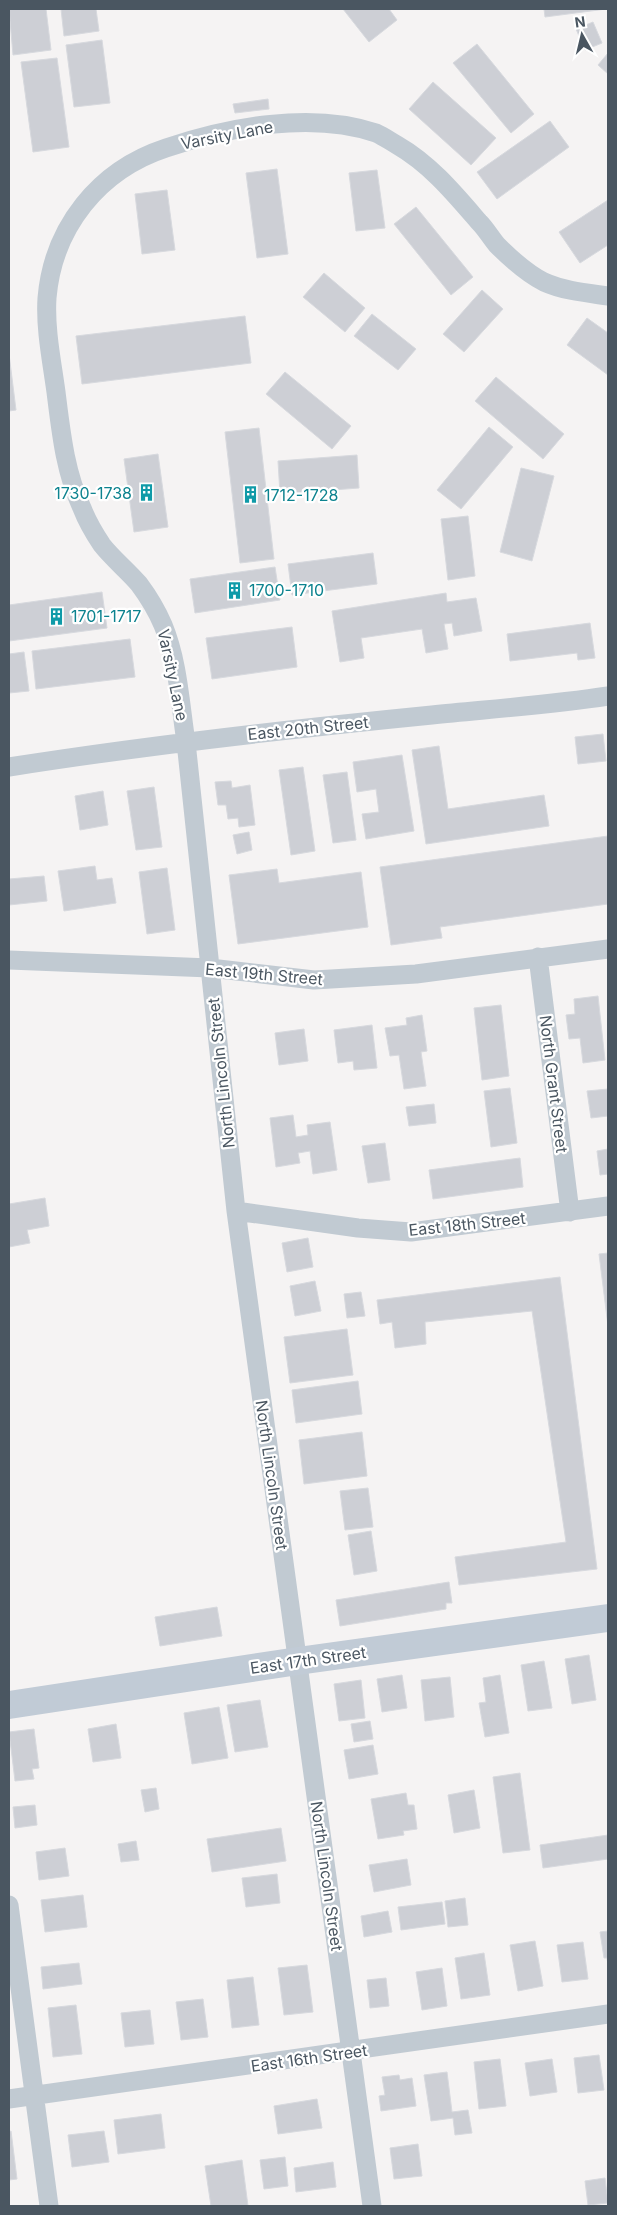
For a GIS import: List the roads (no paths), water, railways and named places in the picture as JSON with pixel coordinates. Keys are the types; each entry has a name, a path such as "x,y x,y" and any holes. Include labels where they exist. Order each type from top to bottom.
{"main road":[{"name":"East 17th Street","path":"9,1705 298,1661 608,1618"}],"street":[{"name":"Varsity Lane","path":"186,742 169,641 162,622 138,584 102,544 90,525 72,486 65,458 47,322 47,298 56,257 64,236 91,194 107,179 128,165 154,152 199,137 252,127 310,123 342,126 378,134 412,153 432,170 481,224 497,245 544,282 564,288 608,296"},
{"name":"East 20th Street","path":"9,767 186,742 433,715 541,706 608,696"},
{"name":"North Lincoln Street","path":"186,742 236,1211 372,2206"},
{"name":"East 19th Street","path":"9,960 210,968 314,980 416,974 608,948"},
{"name":"North Grant Street","path":"538,957 570,1212"},
{"name":"East 18th Street","path":"236,1211 358,1228 411,1232 608,1206"},
{"path":"9,1905 50,2206"},
{"name":"East 16th Street","path":"9,2099 608,2014"}],"place":[{"name":"1730-1738","path":"146,493"},
{"name":"1712-1728","path":"250,495"},
{"name":"1700-1710","path":"235,590"},
{"name":"1701-1717","path":"57,616"}]}
